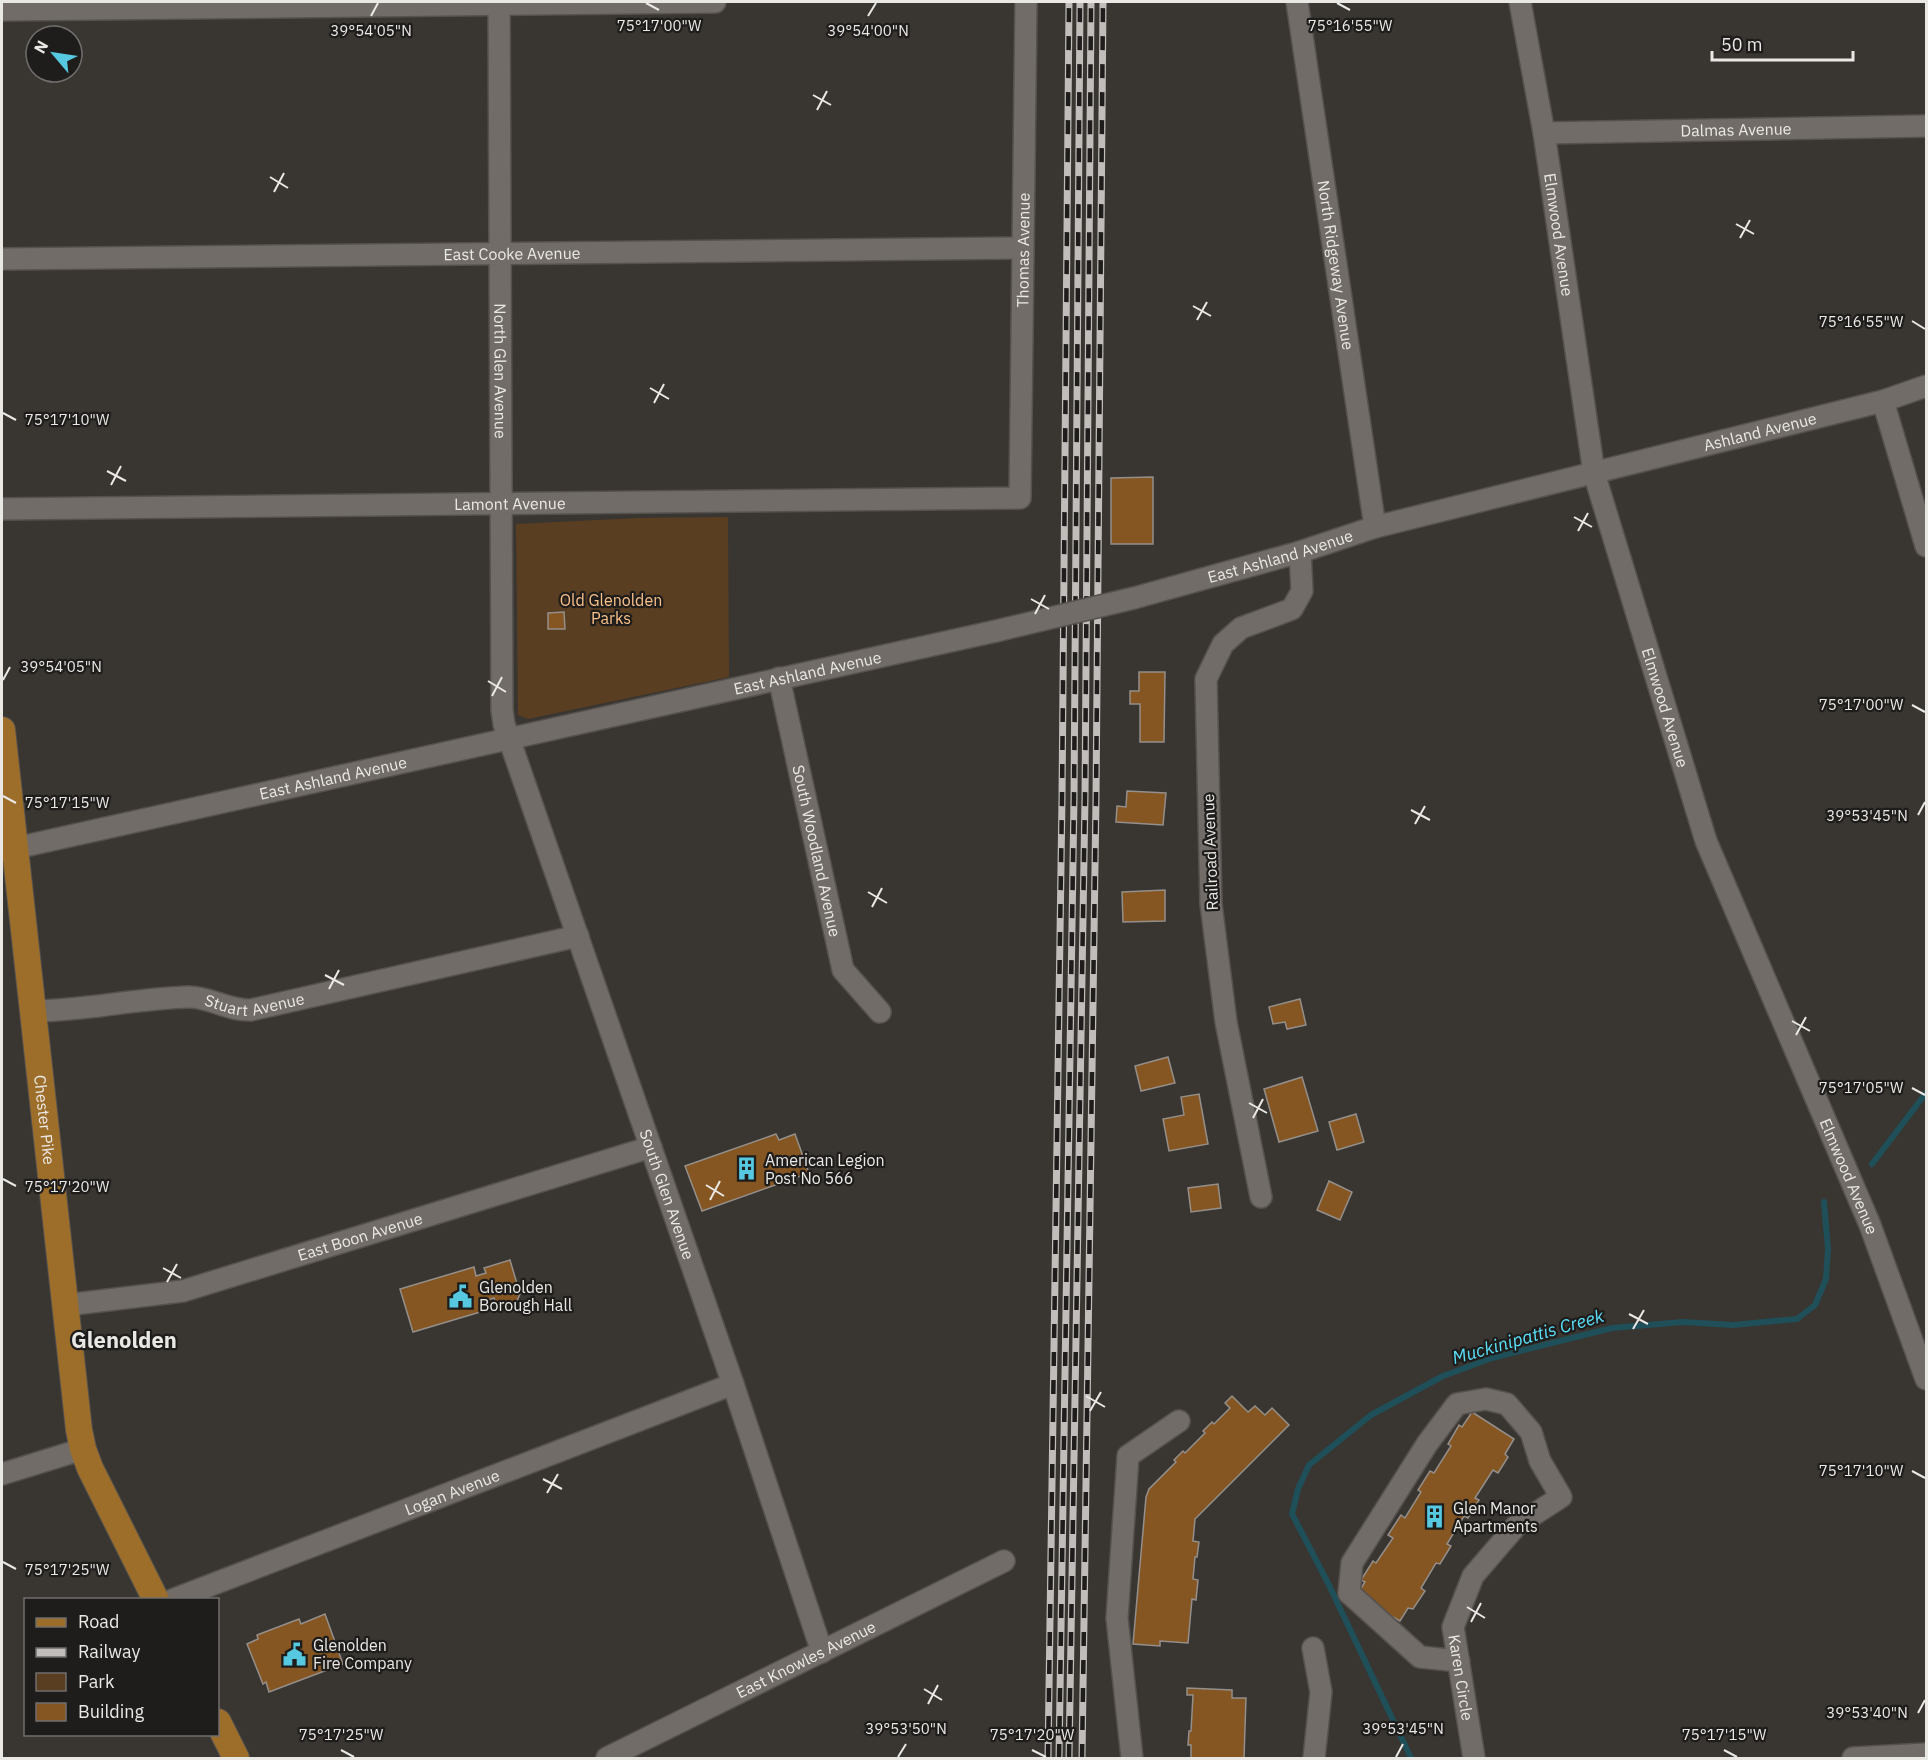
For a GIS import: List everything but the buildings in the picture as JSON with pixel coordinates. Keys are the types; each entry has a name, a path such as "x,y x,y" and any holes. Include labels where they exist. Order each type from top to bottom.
{"main road":[{"name":"Chester Pike","path":"2,730 8,849 33,1011 83,1449 90,1468 155,1598"},
{"path":"219,1724 236,1758"}],"street":[{"path":"2,10 715,2"},
{"name":"Thomas Avenue","path":"1020,498 1026,2"},
{"name":"North Ridgeway Avenue","path":"1296,2 1375,527"},
{"name":"Elmwood Avenue","path":"1520,2 1544,133 1594,473 1706,841 1870,1225 1926,1379"},
{"name":"North Glen Avenue","path":"499,3 498,254 502,710 508,739"},
{"name":"Dalmas Avenue","path":"1544,133 1926,126"},
{"name":"East Cooke Avenue","path":"2,259 1022,248"},
{"name":"Ashland Avenue","path":"1594,473 1883,401 1926,386"},
{"path":"1883,401 1926,546"},
{"name":"East Ashland Avenue","path":"8,849 996,631 1134,598 1300,552 1375,527 1594,473"},
{"name":"Lamont Avenue","path":"2,509 1020,498"},
{"name":"Railroad Avenue","path":"1261,1197 1226,1022 1210,904 1206,679 1223,644 1241,628 1292,609 1302,591 1300,552"},
{"name":"South Woodland Avenue","path":"779,678 843,970 880,1012"},
{"name":"South Glen Avenue","path":"508,739 733,1384 822,1652"},
{"name":"Stuart Avenue","path":"33,1011 59,1011 192,997 235,1009 251,1010 578,936"},
{"name":"East Boon Avenue","path":"66,1305 183,1291 651,1147"},
{"name":"Logan Avenue","path":"175,1598 733,1384"},
{"name":"Karen Circle","path":"1459,1661 1420,1657 1348,1593 1353,1563 1414,1464 1457,1404 1486,1399 1507,1404 1531,1432 1540,1461 1561,1497 1516,1526 1473,1576 1453,1627 1459,1661 1474,1758"},
{"path":"1132,1758 1117,1618 1128,1456 1179,1421"},
{"path":"2,1474 83,1449"},
{"name":"East Knowles Avenue","path":"607,1758 1004,1561"},
{"path":"1313,1648 1321,1692 1314,1758"},
{"path":"1853,1758 1926,1754"}],"green space":[{"name":"Old Glenolden Parks","path":"728,517 729,677 528,719 518,715 516,524 638,518"}],"waterway":[{"name":"Muckinipattis Creek","path":"1872,1164 1926,1093"},
{"name":"Muckinipattis Creek","path":"1411,1758 1327,1581 1292,1514 1298,1489 1309,1465 1371,1415 1443,1376 1492,1358 1612,1328 1683,1322 1733,1325 1797,1319 1815,1305 1826,1279 1828,1249 1824,1202"}],"railway":[{"path":"1048,1758 1062,798 1069,2"},
{"path":"1059,1758 1074,798 1080,2"},
{"path":"1069,1758 1085,798 1091,2"},
{"path":"1082,1758 1096,798 1103,2"}],"place":[{"name":"American Legion Post No 566","path":"747,1169"},
{"name":"Glenolden Borough Hall","path":"461,1296"},
{"name":"Glen Manor Apartments","path":"1435,1517"},
{"name":"Glenolden Fire Company","path":"295,1654"}],"district":[{"name":"Glenolden","path":"124,1340"}]}
